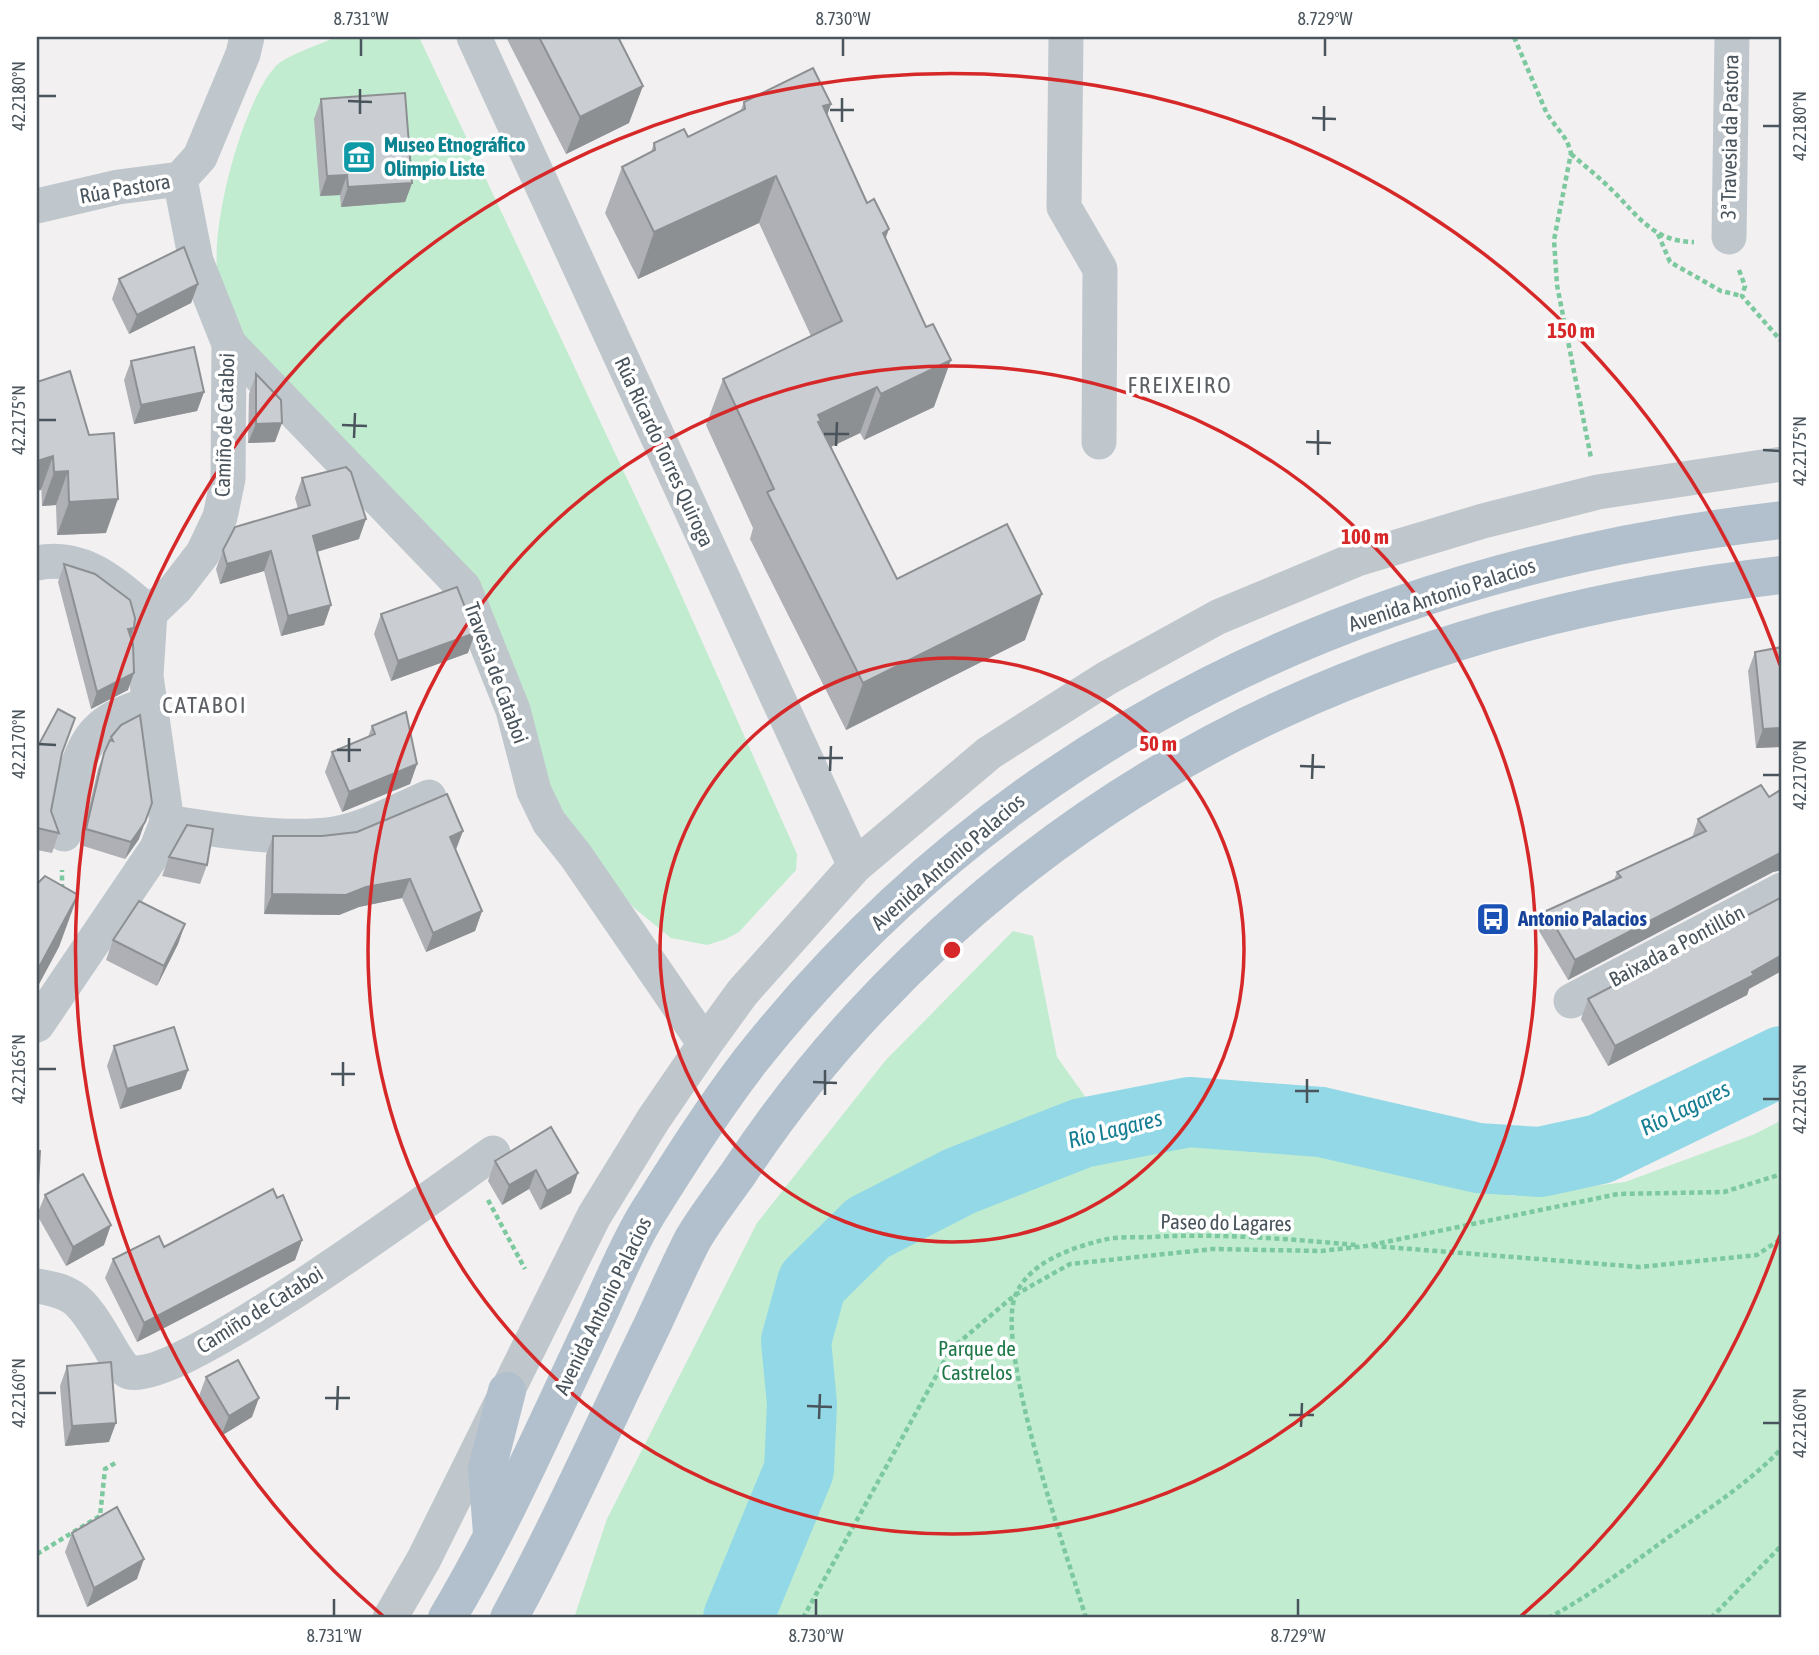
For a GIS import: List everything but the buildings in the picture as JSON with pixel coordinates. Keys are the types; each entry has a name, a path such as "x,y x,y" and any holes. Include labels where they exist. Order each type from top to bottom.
{"main road":[{"name":"Avenida Antonio Palacios","path":"447,1618 492,1536 644,1218 748,1064 808,992 862,936 980,830 1044,781 1107,741 1167,707 1301,642 1406,602 1504,572 1617,545 1782,520"},
{"path":"509,1618 695,1237 790,1097 839,1040 920,955 1008,876 1148,780 1212,744 1331,687 1442,645 1521,622 1631,597 1782,575"},
{"path":"492,1536 487,1469 507,1391"}],"street":[{"name":"Rúa Pastora","path":"37,206 118,187 180,179 200,157 243,54 247,37"},
{"name":"Rúa Ricardo Torres Quiroga","path":"474,37 855,866"},
{"path":"1066,37 1064,206 1100,270 1099,442"},
{"name":"3ª Travesia da Pastora","path":"1721,246 1732,37"},
{"name":"Camiño de Cataboi","path":"150,613 176,588 203,553 220,517 228,479 229,344 196,261 180,179"},
{"name":"Travesia de Cataboi","path":"229,344 464,588 513,710 534,791 549,822 576,856 705,1044"},
{"path":"390,1618 424,1559 594,1216 653,1120 705,1044 742,993 855,866 989,753 1107,677 1218,617 1357,559 1483,521 1598,492 1782,464"},
{"path":"37,563 50,561 80,564 90,568 150,613 146,676 167,822 157,848 37,1025"},
{"path":"64,834 77,769 91,737 116,717 150,703"},
{"path":"167,822 242,834 334,834 369,824 429,797"},
{"name":"Baixada a Pontillón","path":"1571,1001 1782,890"},
{"name":"Camiño de Cataboi","path":"37,1286 74,1298 100,1325 121,1368 130,1373 146,1371 192,1353 271,1309 479,1163"}],"path":[{"path":"1514,37 1547,114 1567,141 1571,153 1613,191 1640,222 1658,234 1721,246 1745,286 1742,296"},
{"path":"1571,153 1554,240 1557,285 1598,492"},
{"path":"1658,234 1670,262 1721,291 1742,296 1782,342"},
{"path":"62,900 64,834"},
{"path":"479,1163 480,1185 525,1269 539,1271"},
{"path":"803,1618 951,1349 1015,1295 1070,1264 1213,1250 1321,1251 1366,1246 1618,1194 1724,1192 1782,1174"},
{"name":"Paseo do Lagares","path":"1015,1295 1042,1262 1104,1239 1171,1236 1263,1237 1640,1267 1757,1255 1782,1238"},
{"path":"1015,1295 1012,1342 1025,1413 1086,1618"},
{"path":"1548,1618 1578,1602 1702,1513 1770,1461 1782,1448"},
{"path":"37,1554 100,1516 105,1469 117,1462"},
{"path":"1711,1618 1782,1545"}],"green space":[{"path":"337,37 419,37 671,572 797,854 796,870 739,932 726,939 707,945 671,938 633,907 554,821 476,591 240,331 223,294 217,260 218,233 230,170 251,109 275,67 295,54"},
{"name":"Parque de Castrelos","path":"1013,931 1033,936 1057,1057 1121,1147 1196,1141 1307,1143 1513,1196 1625,1182 1755,1134 1782,1120 1782,1618 574,1618 607,1519 757,1223 885,1061"}],"waterway":[{"name":"Río Lagares","path":"738,1618 799,1470 802,1404 796,1341 812,1283 868,1228 960,1181 1082,1133 1189,1112 1321,1122 1478,1158 1540,1162 1600,1149 1782,1061"}],"place":[{"name":"Museo Etnográfico Olimpio Liste","path":"359,157"},
{"name":"Antonio Palacios","path":"1493,919"}],"district":[{"name":"FREIXEIRO","path":"1180,385"},
{"name":"CATABOI","path":"205,705"}]}
